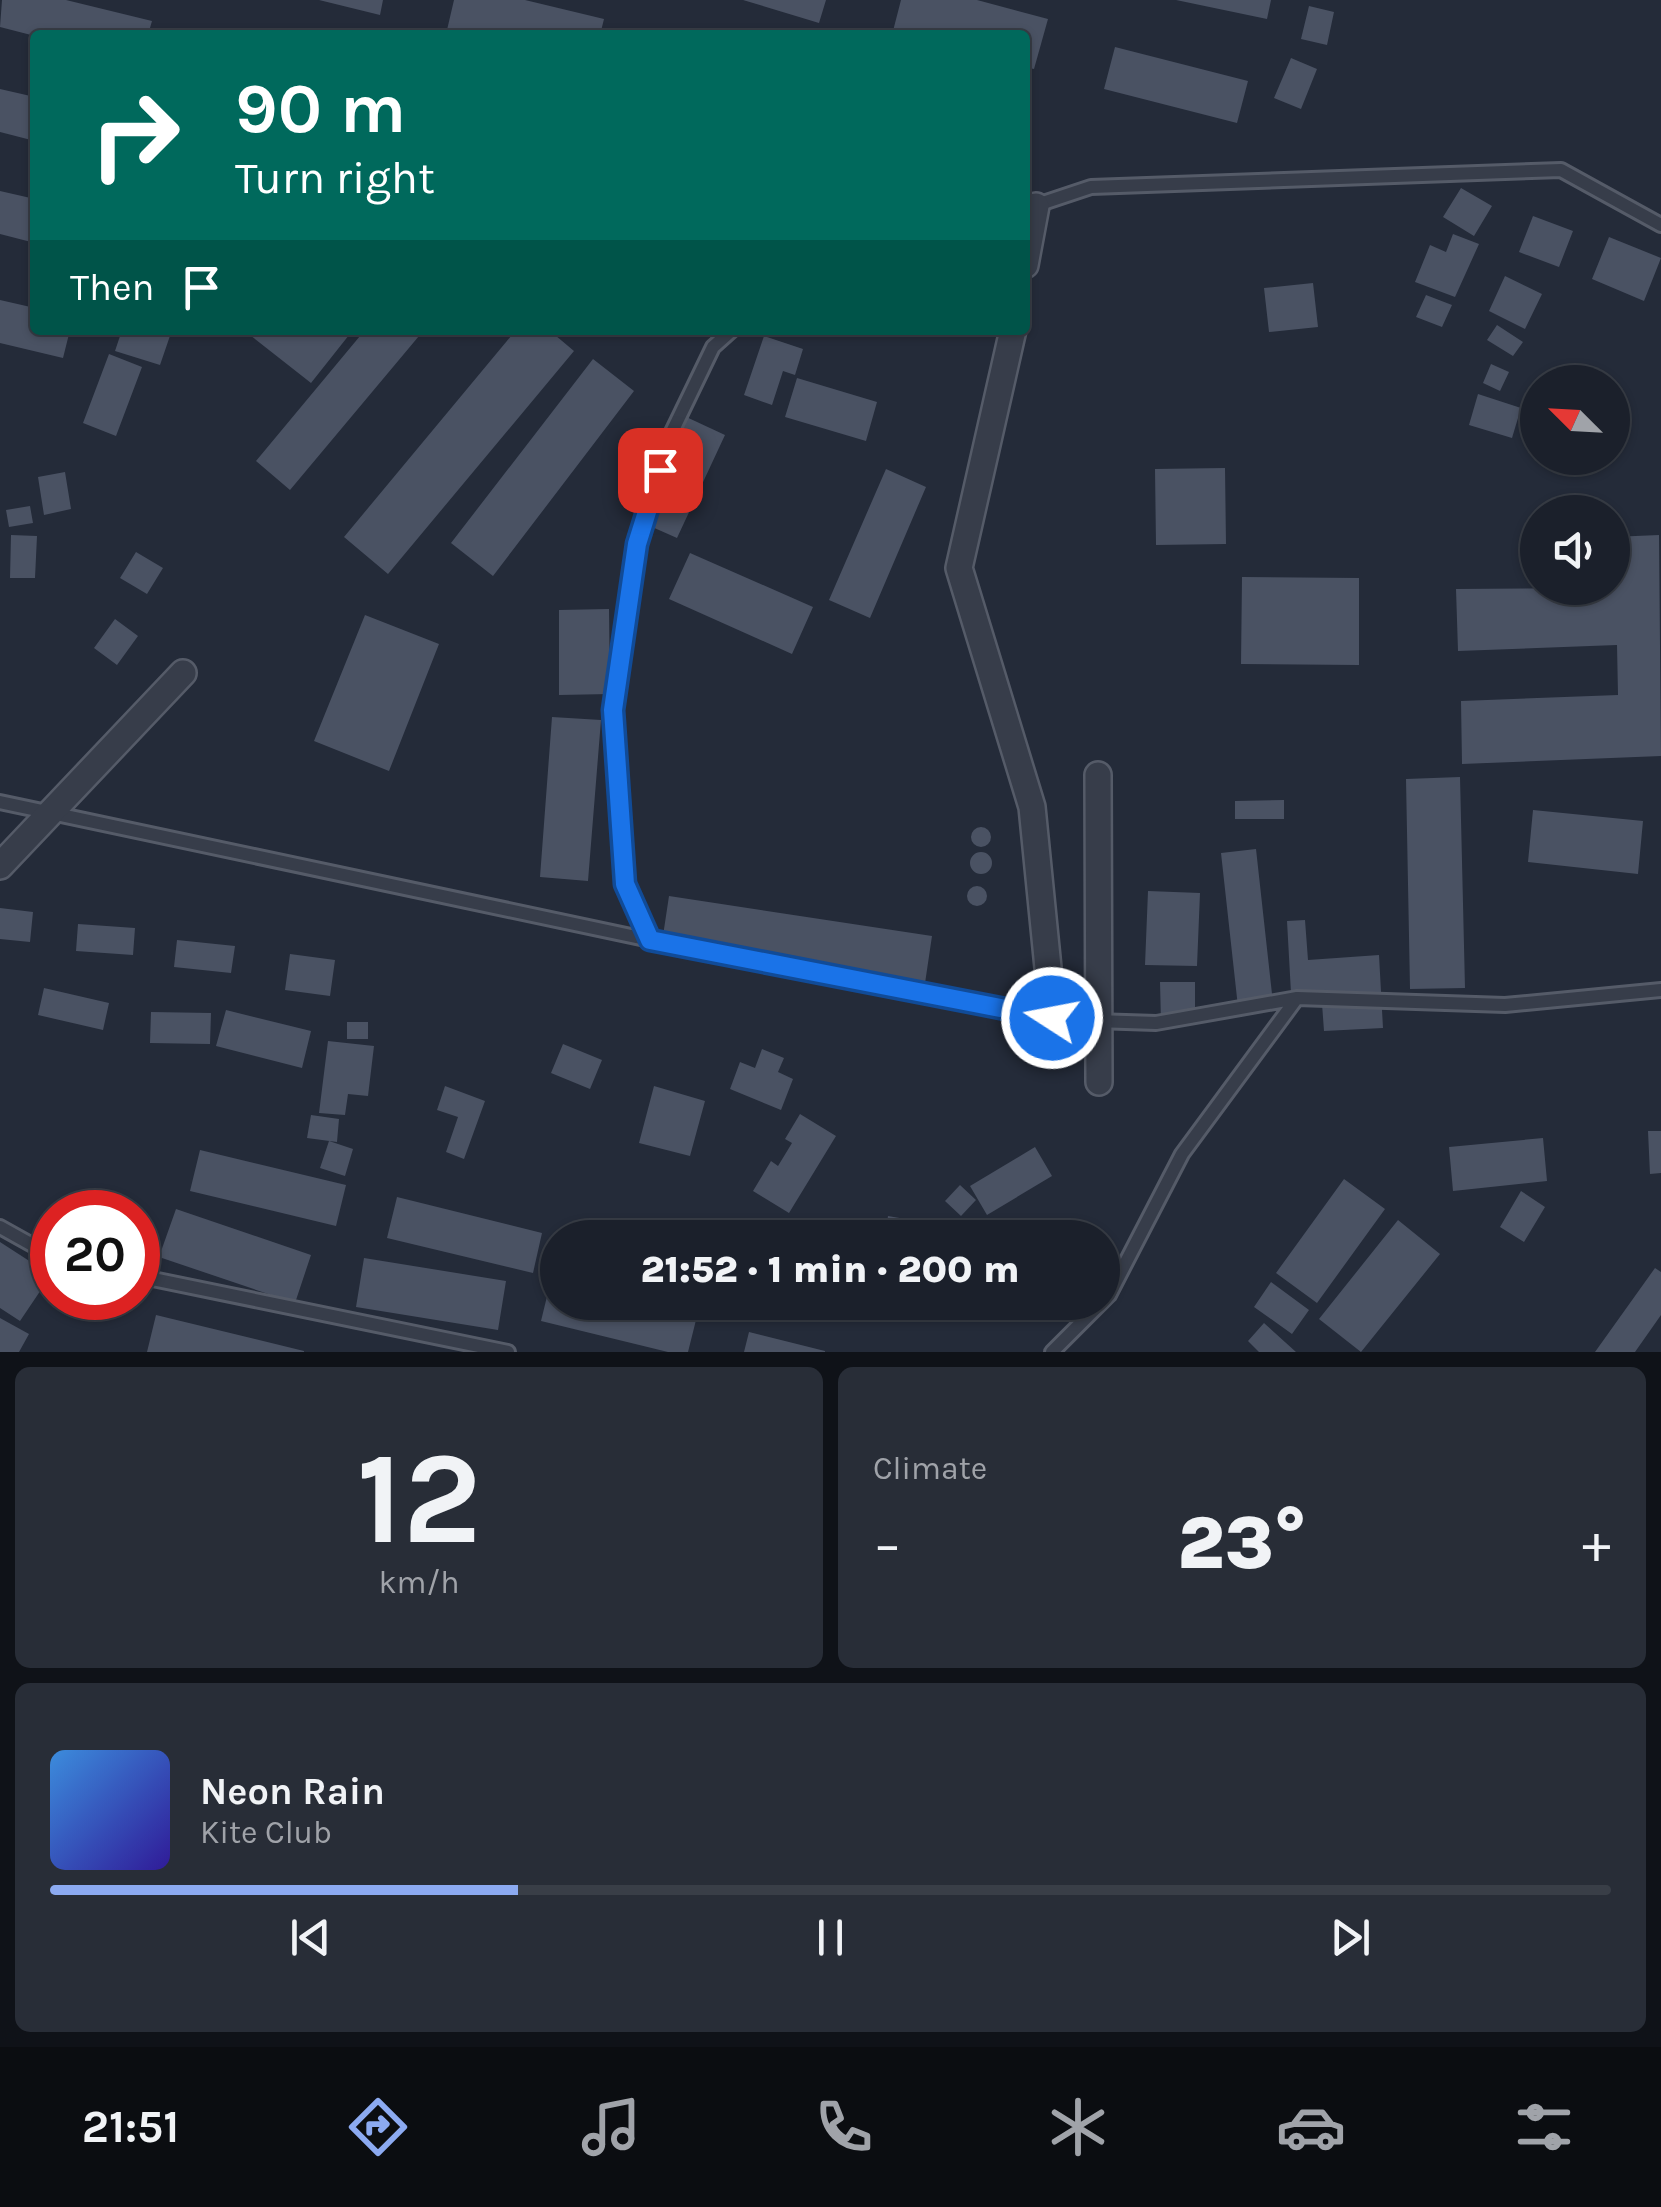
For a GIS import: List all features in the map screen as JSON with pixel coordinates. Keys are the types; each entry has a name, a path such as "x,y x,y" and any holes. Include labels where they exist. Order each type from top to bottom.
{"street":[{"path":"1012,335 959,568 1032,807 1052,1018"},
{"path":"0,866 183,673"},
{"path":"1098,775 1099,1082"},
{"path":"0,866 48,813"}],"lane":[{"path":"1030,208 1091,187 1562,170 1661,225"},
{"path":"650,940 625,884 613,710 637,544 672,432 713,347 726,335"},
{"path":"1097,1021 1098,775"},
{"path":"0,802 650,940 1052,1018 1156,1023 1297,998 1504,1005 1661,990"},
{"path":"1120,1274 1182,1154 1297,998"},
{"path":"0,1228 30,1244"},
{"path":"160,1281 508,1352"},
{"path":"1052,1352 1084,1320"}],"building":[{"path":"2,0 66,0 152,21 149,30 30,30 30,35 0,27"},
{"path":"319,0 383,0 380,15"},
{"path":"454,0 525,0 604,19 601,30 447,30"},
{"path":"743,0 826,0 819,23"},
{"path":"901,0 977,0 1048,19 1034,69 1030,68 1030,30 893,30"},
{"path":"1176,0 1271,0 1267,19"},
{"path":"1309,6 1334,12 1327,45 1301,39"},
{"path":"1115,47 1248,81 1237,123 1104,89"},
{"path":"1291,58 1317,69 1301,109 1274,98"},
{"path":"0,89 30,96 30,140 0,132"},
{"path":"1461,188 1492,206 1474,236 1443,217"},
{"path":"0,191 30,198 30,242 0,234"},
{"path":"1533,216 1573,231 1559,267 1519,252"},
{"path":"1453,234 1479,244 1455,297 1415,282 1430,245 1446,252"},
{"path":"1609,237 1661,258 1644,301 1592,279"},
{"path":"1505,276 1542,294 1525,329 1489,311"},
{"path":"1313,283 1318,327 1269,332 1264,288"},
{"path":"1426,295 1452,305 1442,327 1416,317"},
{"path":"0,300 30,307 30,335 69,335 63,358 0,343"},
{"path":"1497,325 1523,342 1513,356 1487,340"},
{"path":"120,335 170,335 160,365 115,351"},
{"path":"250,335 349,335 311,383"},
{"path":"361,335 420,335 290,490 256,461"},
{"path":"512,335 555,335 574,351 388,574 344,537"},
{"path":"764,336 803,349 795,375 783,371 772,405 744,395"},
{"path":"109,354 142,367 116,436 83,423"},
{"path":"593,359 634,391 493,576 451,543"},
{"path":"1491,364 1509,372 1500,391 1483,383"},
{"path":"797,378 877,402 866,441 785,417"},
{"path":"1478,394 1520,408 1512,438 1469,425"},
{"path":"682,415 725,435 677,538 634,519"},
{"path":"1225,468 1226,544 1156,545 1155,469"},
{"path":"886,469 926,487 870,618 829,600"},
{"path":"65,472 71,509 44,515 38,477"},
{"path":"30,506 33,523 9,527 6,510"},
{"path":"11,535 37,536 35,578 10,578"},
{"path":"1659,535 1661,756 1462,764 1461,701 1618,695 1617,645 1458,651 1456,589 1520,589 1520,605 1630,605 1630,536"},
{"path":"136,552 163,568 147,594 120,578"},
{"path":"690,553 813,607 792,654 669,599"},
{"path":"1242,577 1359,578 1359,665 1241,664"},
{"path":"609,609 610,694 559,695 559,610"},
{"path":"365,615 439,644 389,771 314,741"},
{"path":"115,619 138,636 117,665 94,648"},
{"path":"552,717 601,720 588,881 540,877"},
{"path":"1460,777 1465,988 1410,989 1406,779"},
{"path":"1284,800 1284,819 1235,819 1235,801"},
{"path":"1533,810 1643,821 1638,874 1528,862"},
{"path":"977,827 985,827 991,837 985,847 977,847 971,841 971,833"},
{"path":"1256,849 1273,1003 1238,1007 1221,853"},
{"path":"981,852 989,855 989,871 981,874 973,871 970,863 973,855"},
{"path":"977,886 987,896 977,906 967,896"},
{"path":"1148,891 1200,893 1197,966 1145,965"},
{"path":"669,896 932,936 924,990 661,949"},
{"path":"0,908 33,912 30,942 0,939"},
{"path":"1305,920 1308,960 1379,955 1383,1028 1324,1031 1321,990 1291,993 1287,921"},
{"path":"78,924 135,928 133,955 76,951"},
{"path":"177,940 235,946 231,973 174,967"},
{"path":"290,954 335,960 330,996 285,990"},
{"path":"1160,982 1195,982 1195,1021 1161,1022"},
{"path":"44,988 109,1003 103,1030 38,1015"},
{"path":"226,1010 311,1031 302,1068 216,1046"},
{"path":"151,1012 211,1013 210,1044 150,1043"},
{"path":"347,1022 368,1022 368,1039 347,1039"},
{"path":"328,1041 374,1046 368,1096 348,1094 345,1115 319,1113"},
{"path":"563,1044 602,1060 590,1089 551,1073"},
{"path":"762,1049 784,1058 778,1072 793,1079 781,1110 730,1089 740,1062 755,1068"},
{"path":"445,1086 485,1101 464,1159 446,1152 458,1117 437,1110"},
{"path":"654,1086 705,1101 690,1156 639,1143"},
{"path":"800,1114 836,1136 789,1213 753,1191 771,1161 778,1166 792,1143 785,1139"},
{"path":"311,1115 339,1119 337,1142 307,1138"},
{"path":"1648,1131 1661,1131 1661,1173 1650,1174"},
{"path":"1543,1138 1547,1181 1453,1191 1449,1147"},
{"path":"329,1141 353,1149 345,1176 320,1168"},
{"path":"1035,1147 1052,1176 987,1215 970,1186"},
{"path":"200,1150 346,1185 336,1226 190,1191"},
{"path":"1344,1179 1385,1209 1317,1303 1276,1273"},
{"path":"960,1185 976,1200 961,1216 945,1201"},
{"path":"1521,1191 1545,1207 1524,1242 1500,1227"},
{"path":"397,1197 540,1233 533,1273 387,1238"},
{"path":"176,1209 311,1255 295,1303 160,1254"},
{"path":"1398,1220 1440,1254 1361,1352 1319,1319"},
{"path":"0,1242 30,1261 30,1306 20,1321 0,1308"},
{"path":"364,1258 506,1281 498,1330 356,1307"},
{"path":"1655,1268 1661,1272 1661,1315 1635,1352 1595,1352"},
{"path":"1271,1282 1309,1310 1292,1334 1254,1307"},
{"path":"160,1316 304,1351 304,1352 147,1352 155,1320 160,1320"},
{"path":"0,1318 29,1334 19,1352 0,1352"},
{"path":"696,1320 688,1352 668,1352 541,1321"},
{"path":"1264,1323 1296,1352 1259,1352 1248,1341"},
{"path":"749,1332 825,1351 825,1352 744,1352"}],"route":[{"path":"660,470 637,544 613,710 625,884 650,940 1052,1018"}]}
